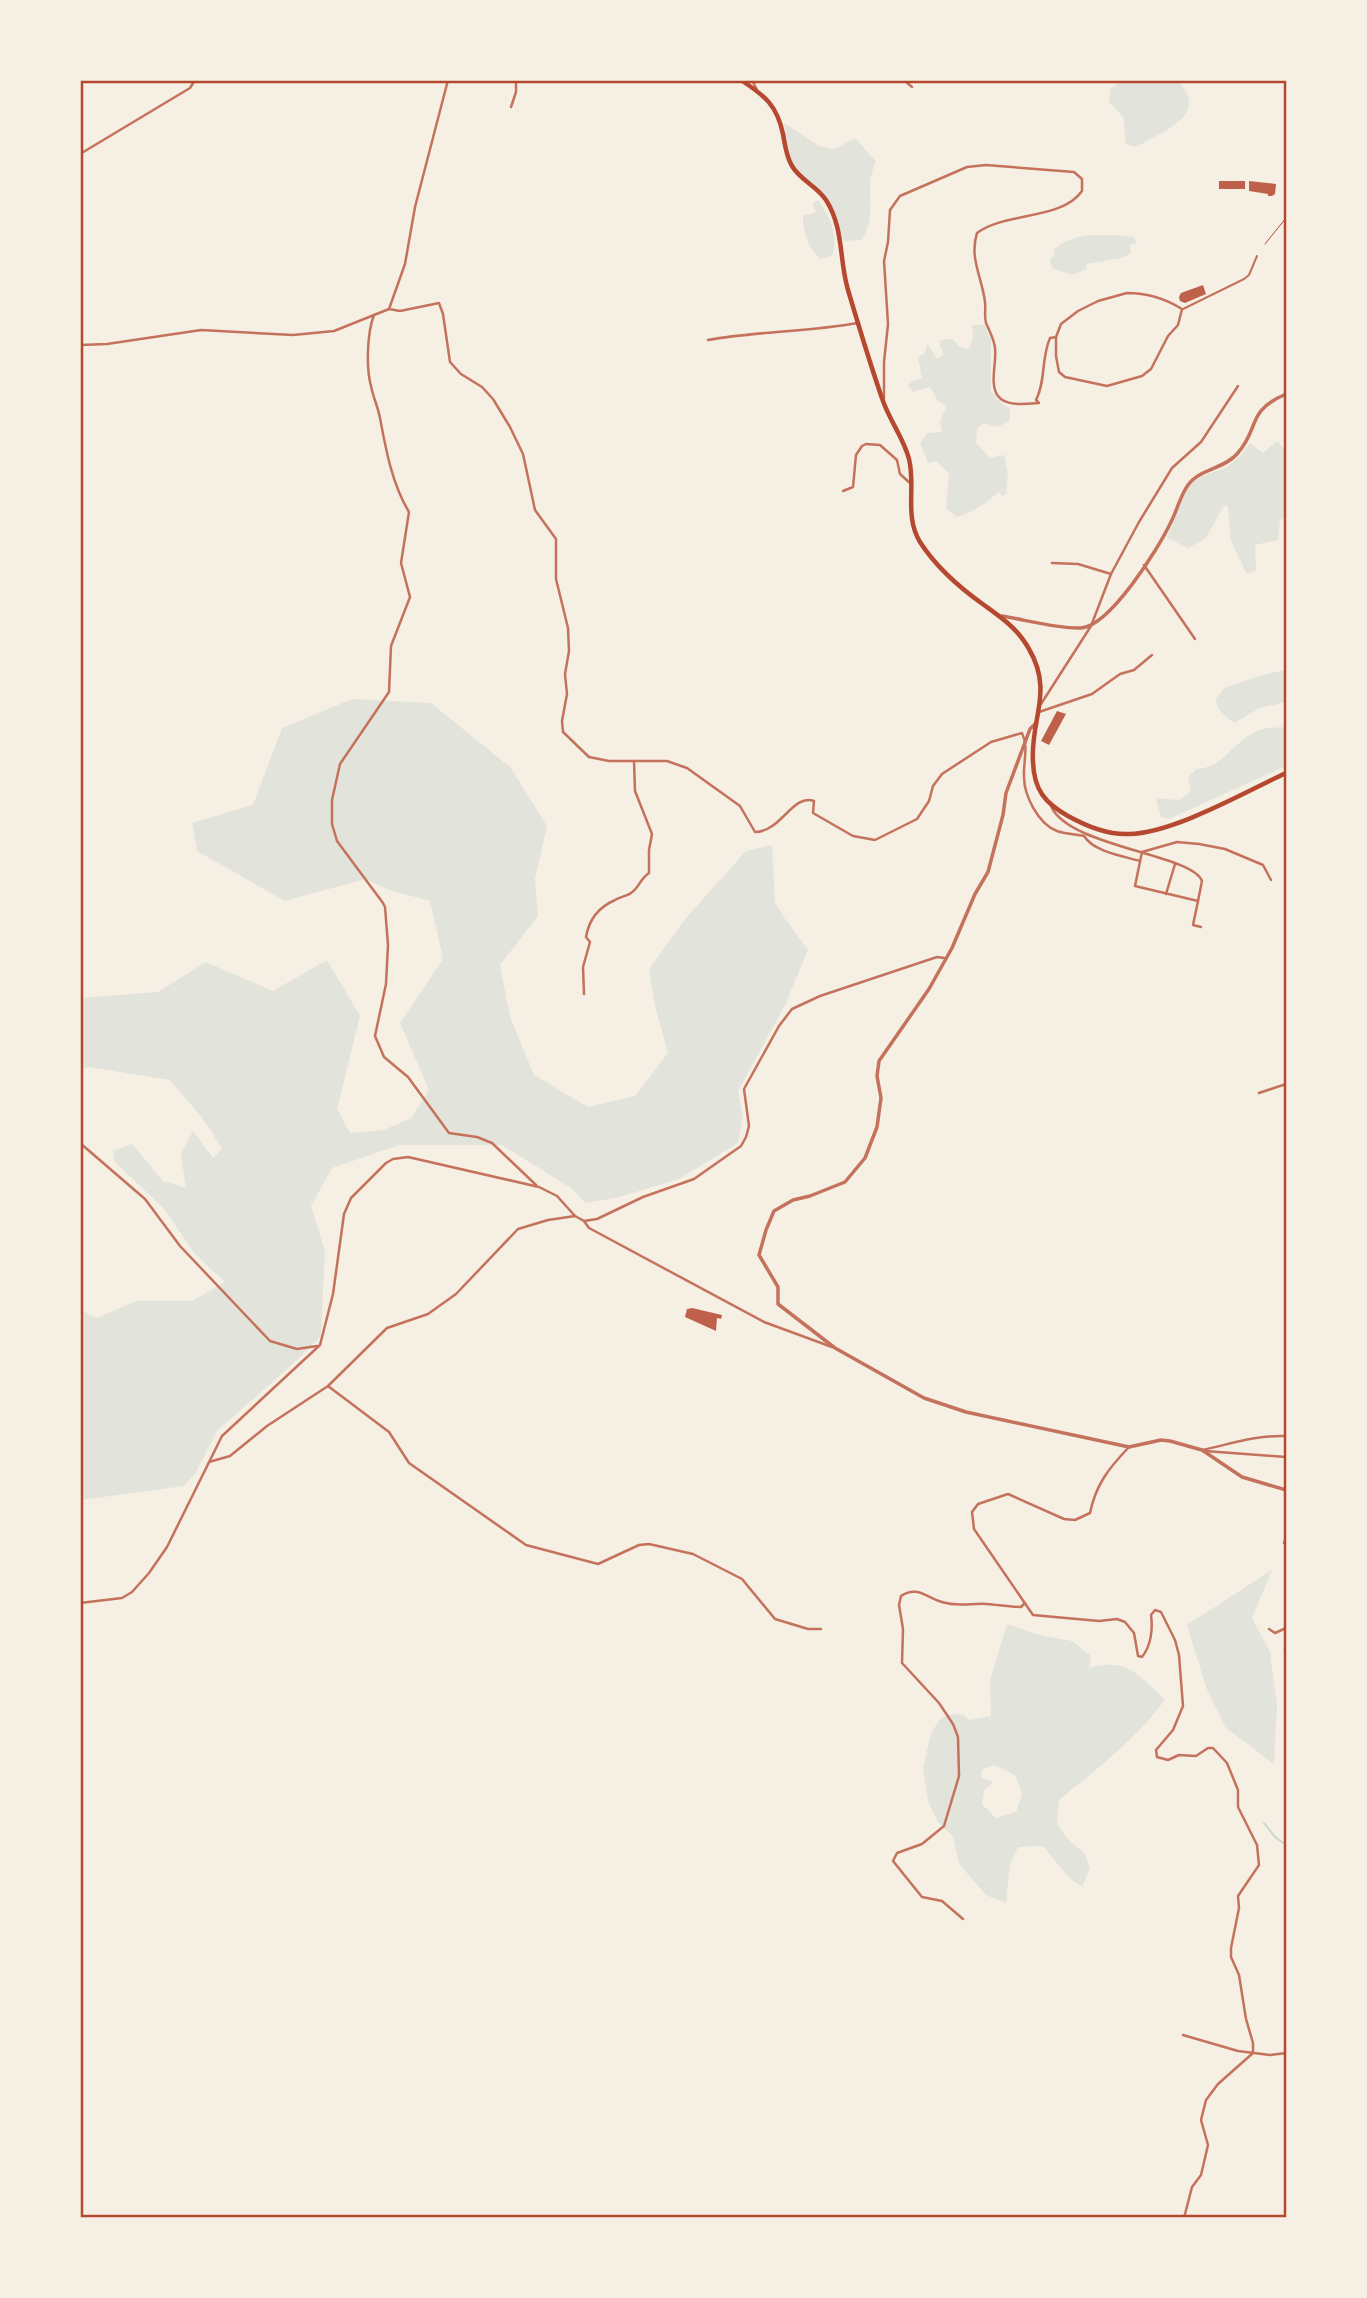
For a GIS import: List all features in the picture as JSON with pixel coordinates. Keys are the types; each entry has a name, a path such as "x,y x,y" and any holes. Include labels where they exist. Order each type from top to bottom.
{"main road":[{"path":"741,80 770,102 777,113 793,168 821,193 831,208 841,239 844,277 858,323 884,402 910,463 911,517 921,543 932,559 959,586 1019,632 1035,660 1041,675 1041,704 1033,741 1033,771 1041,796 1060,812 1086,824 1104,831 1130,834 1170,825 1286,773"}],"street":[{"path":"80,154 190,88 195,80"},
{"path":"388,309 405,264 415,207 448,80"},
{"path":"511,107 516,92 516,80"},
{"path":"752,80 758,92"},
{"path":"904,80 912,87"},
{"path":"884,402 888,324 883,275 890,210 900,196 967,167 986,165 1074,172 1082,179 1082,191 1071,202 1021,219 997,222 977,233 973,248 985,299 986,322 995,342 994,387 999,398 1018,404 1039,403 1036,400 1044,353 1050,338 1056,337"},
{"path":"1182,309 1244,279 1257,256"},
{"path":"1127,293 1152,296 1182,309 1178,325 1168,336 1151,369 1137,378 1107,386 1082,379 1072,380 1059,372 1056,337 1061,324 1078,310 1127,293"},
{"path":"80,345 107,344 201,330 293,335 334,331 388,309 400,311 439,303 450,362 461,374 482,387 493,399 510,427 523,454 535,510 556,539 556,579 568,628 569,651 565,674 567,695 562,721 563,732 589,757 609,761 667,761 687,768 740,806 755,832 764,832 777,824 799,801 807,799 814,801 813,813 853,836 875,840 917,819 942,774 991,742 1022,733 1026,741 1024,779 1030,802 1040,818 1055,830 1084,836 1087,841 1101,848 1140,861"},
{"path":"374,315 370,326 370,383 386,451 402,500 409,512 401,563 410,597 391,646 389,692 340,764 332,800 332,824 337,841 384,907 388,945 386,984 374,1036 384,1058 408,1077 449,1133 477,1137 492,1143 539,1187"},
{"path":"708,340 742,334 821,330 858,323"},
{"path":"1041,704 1091,626 1111,574 1172,468 1201,442 1238,386"},
{"path":"1001,616 1080,628 1091,626 1121,599 1170,523 1191,481 1234,458 1247,439 1258,413 1264,406 1286,394"},
{"path":"843,491 853,487 856,456 866,444 880,445 897,460 900,474 910,483"},
{"path":"1052,563 1078,564 1090,570 1111,574"},
{"path":"1144,565 1195,639"},
{"path":"1039,712 1092,694 1120,674 1134,670 1152,655"},
{"path":"835,1349 778,1304 778,1287 760,1255 766,1230 774,1211 793,1200 845,1182 865,1158 877,1127 881,1098 877,1076 880,1061 890,1043 911,1017 952,948 975,894 988,872 1003,816 1006,793 1030,729 1036,723"},
{"path":"584,994 583,967 590,942 586,937 588,924 603,907 631,894 641,879 649,873 652,834 635,791 634,761"},
{"path":"1049,803 1064,823 1103,841 1142,852 1200,875 1202,881 1193,925 1201,928"},
{"path":"1142,852 1177,842 1226,849 1263,865 1271,880"},
{"path":"1142,852 1135,886 1198,901"},
{"path":"1166,894 1175,864"},
{"path":"584,1221 597,1219 643,1197 694,1179 741,1146 747,1137 749,1126 744,1089 779,1026 792,1009 855,983 937,957 944,958"},
{"path":"1259,1093 1286,1084"},
{"path":"80,1143 145,1199 180,1246 270,1341 297,1349 320,1345"},
{"path":"80,1603 122,1598 132,1592 167,1547 222,1436 320,1345 331,1304 344,1214 351,1198 386,1163 408,1157 539,1187 557,1196 589,1228 764,1322 835,1349 923,1398 955,1408 1129,1447 1161,1440 1202,1450 1286,1457"},
{"path":"209,1462 230,1456 267,1426 328,1386 387,1328 428,1314 456,1294 518,1229 548,1220 575,1216"},
{"path":"328,1386 389,1432 409,1463 526,1545 598,1564 639,1545 649,1544 694,1554 742,1579 775,1619 808,1629 821,1629"},
{"path":"1202,1450 1256,1436 1286,1436"},
{"path":"1129,1447 1113,1463 1095,1492 1090,1513 1075,1520 1064,1519 1008,1494 978,1504 972,1512 974,1529 1033,1615 1099,1621 1116,1619 1125,1622 1134,1633 1138,1656 1142,1657 1146,1653 1153,1626 1151,1615 1155,1610 1161,1612 1175,1640 1179,1655 1183,1706 1172,1730 1156,1750 1157,1757 1168,1760 1179,1755 1196,1756 1208,1748 1213,1748 1227,1763 1238,1790 1238,1807 1252,1833 1259,1857 1259,1865 1238,1896 1239,1908 1231,1948 1231,1957 1240,1975 1254,2053"},
{"path":"1202,1450 1242,1477 1286,1490 1286,1496"},
{"path":"1284,1543 1286,1538"},
{"path":"963,1919 943,1901 922,1897 893,1861 897,1853 922,1844 944,1826 959,1776 958,1737 953,1724 939,1703 902,1663 901,1596 915,1591 954,1604 1021,1607 1025,1603"},
{"path":"1269,1629 1275,1633 1286,1628"},
{"path":"1286,1644 1286,1663"},
{"path":"1183,2035 1238,2051 1270,2055 1286,2053"},
{"path":"1184,2217 1192,2187 1201,2175 1208,2145 1201,2120 1206,2100 1218,2084 1254,2053"}],"path":[{"path":"1265,244 1286,218"}],"shaded area":[{"path":"1121,81 1178,81 1187,93 1189,104 1186,113 1169,128 1136,147 1126,144 1123,117 1109,102 1110,89"},
{"path":"784,123 819,146 834,149 855,138 876,162 870,181 869,220 862,240 843,241 835,213 823,194 799,175 788,154"},
{"path":"818,200 834,233 832,256 820,259 807,239 803,216 816,212 813,203"},
{"path":"1083,236 1134,237 1137,243 1129,245 1131,253 1122,258 1086,264 1087,269 1072,275 1052,268 1050,260 1055,253 1054,249 1068,240"},
{"path":"972,325 985,325 991,341 991,390 996,398 1010,409 1010,420 998,427 984,423 977,429 976,443 990,458 1004,455 1008,475 1006,494 1003,496 998,492 979,507 957,517 946,508 949,474 937,461 928,463 920,443 928,433 942,432 940,421 947,406 938,401 930,387 913,392 908,385 922,378 918,357 925,353 927,343 937,359 944,354 939,345 940,340 952,339 960,347 969,349 973,337"},
{"path":"1277,441 1286,451 1286,517 1280,520 1278,540 1255,545 1256,570 1247,574 1231,541 1228,507 1224,505 1206,538 1188,548 1167,538 1188,486 1198,478 1227,467 1250,443 1263,453"},
{"path":"1286,670 1286,702 1260,708 1234,723 1219,710 1215,700 1224,688"},
{"path":"352,699 431,703 511,768 547,826 535,879 538,916 500,965 510,1017 534,1075 588,1107 635,1096 668,1053 656,1010 649,969 685,919 746,851 772,845 775,902 808,950 784,1007 738,1091 743,1115 738,1143 679,1179 616,1198 585,1203 571,1188 502,1145 400,1145 332,1168 311,1206 325,1251 321,1336 217,1431 195,1474 184,1486 81,1500 81,1310 97,1318 136,1301 192,1301 225,1282 195,1254 164,1209 115,1162 113,1151 132,1144 163,1181 186,1188 181,1154 193,1131 213,1158 222,1148 201,1116 170,1080 81,1068 81,998 158,992 206,962 273,991 327,960 360,1016 337,1109 350,1133 384,1130 411,1118 429,1090 400,1023 443,959 430,901 389,890 365,879 285,901 197,851 192,823 253,805 282,728"},
{"path":"1286,727 1286,766 1169,819 1161,817 1156,798 1179,800 1191,791 1188,778 1196,769 1219,761 1257,731"},
{"path":"1272,1570 1252,1618 1270,1652 1277,1705 1274,1764 1225,1727 1206,1687 1187,1625"},
{"path":"1007,1624 1039,1635 1072,1641 1091,1656 1089,1668 1102,1665 1123,1667 1140,1676 1165,1700 1129,1741 1059,1800 1057,1824 1067,1838 1085,1854 1090,1868 1082,1887 1068,1877 1043,1846 1018,1847 1010,1864 1006,1903 986,1895 959,1864 953,1837 938,1822 928,1801 923,1768 931,1733 941,1718 953,1714 963,1715 969,1720 991,1716 990,1680","holes":["994,1765 1015,1775 1022,1794 1016,1812 996,1818 982,1804 984,1790 993,1782 981,1777 982,1770"]}],"building":[{"path":"1219,181 1245,181 1245,189 1219,189"},
{"path":"1249,181 1276,184 1275,194 1268,196 1249,191"},
{"path":"1203,285 1206,294 1185,303 1180,301 1181,293"},
{"path":"1057,711 1066,714 1049,745 1041,741"},
{"path":"687,1309 722,1315 721,1319 717,1318 716,1331 685,1317"}],"waterway":[{"path":"1264,1823 1275,1837 1286,1845"}]}
